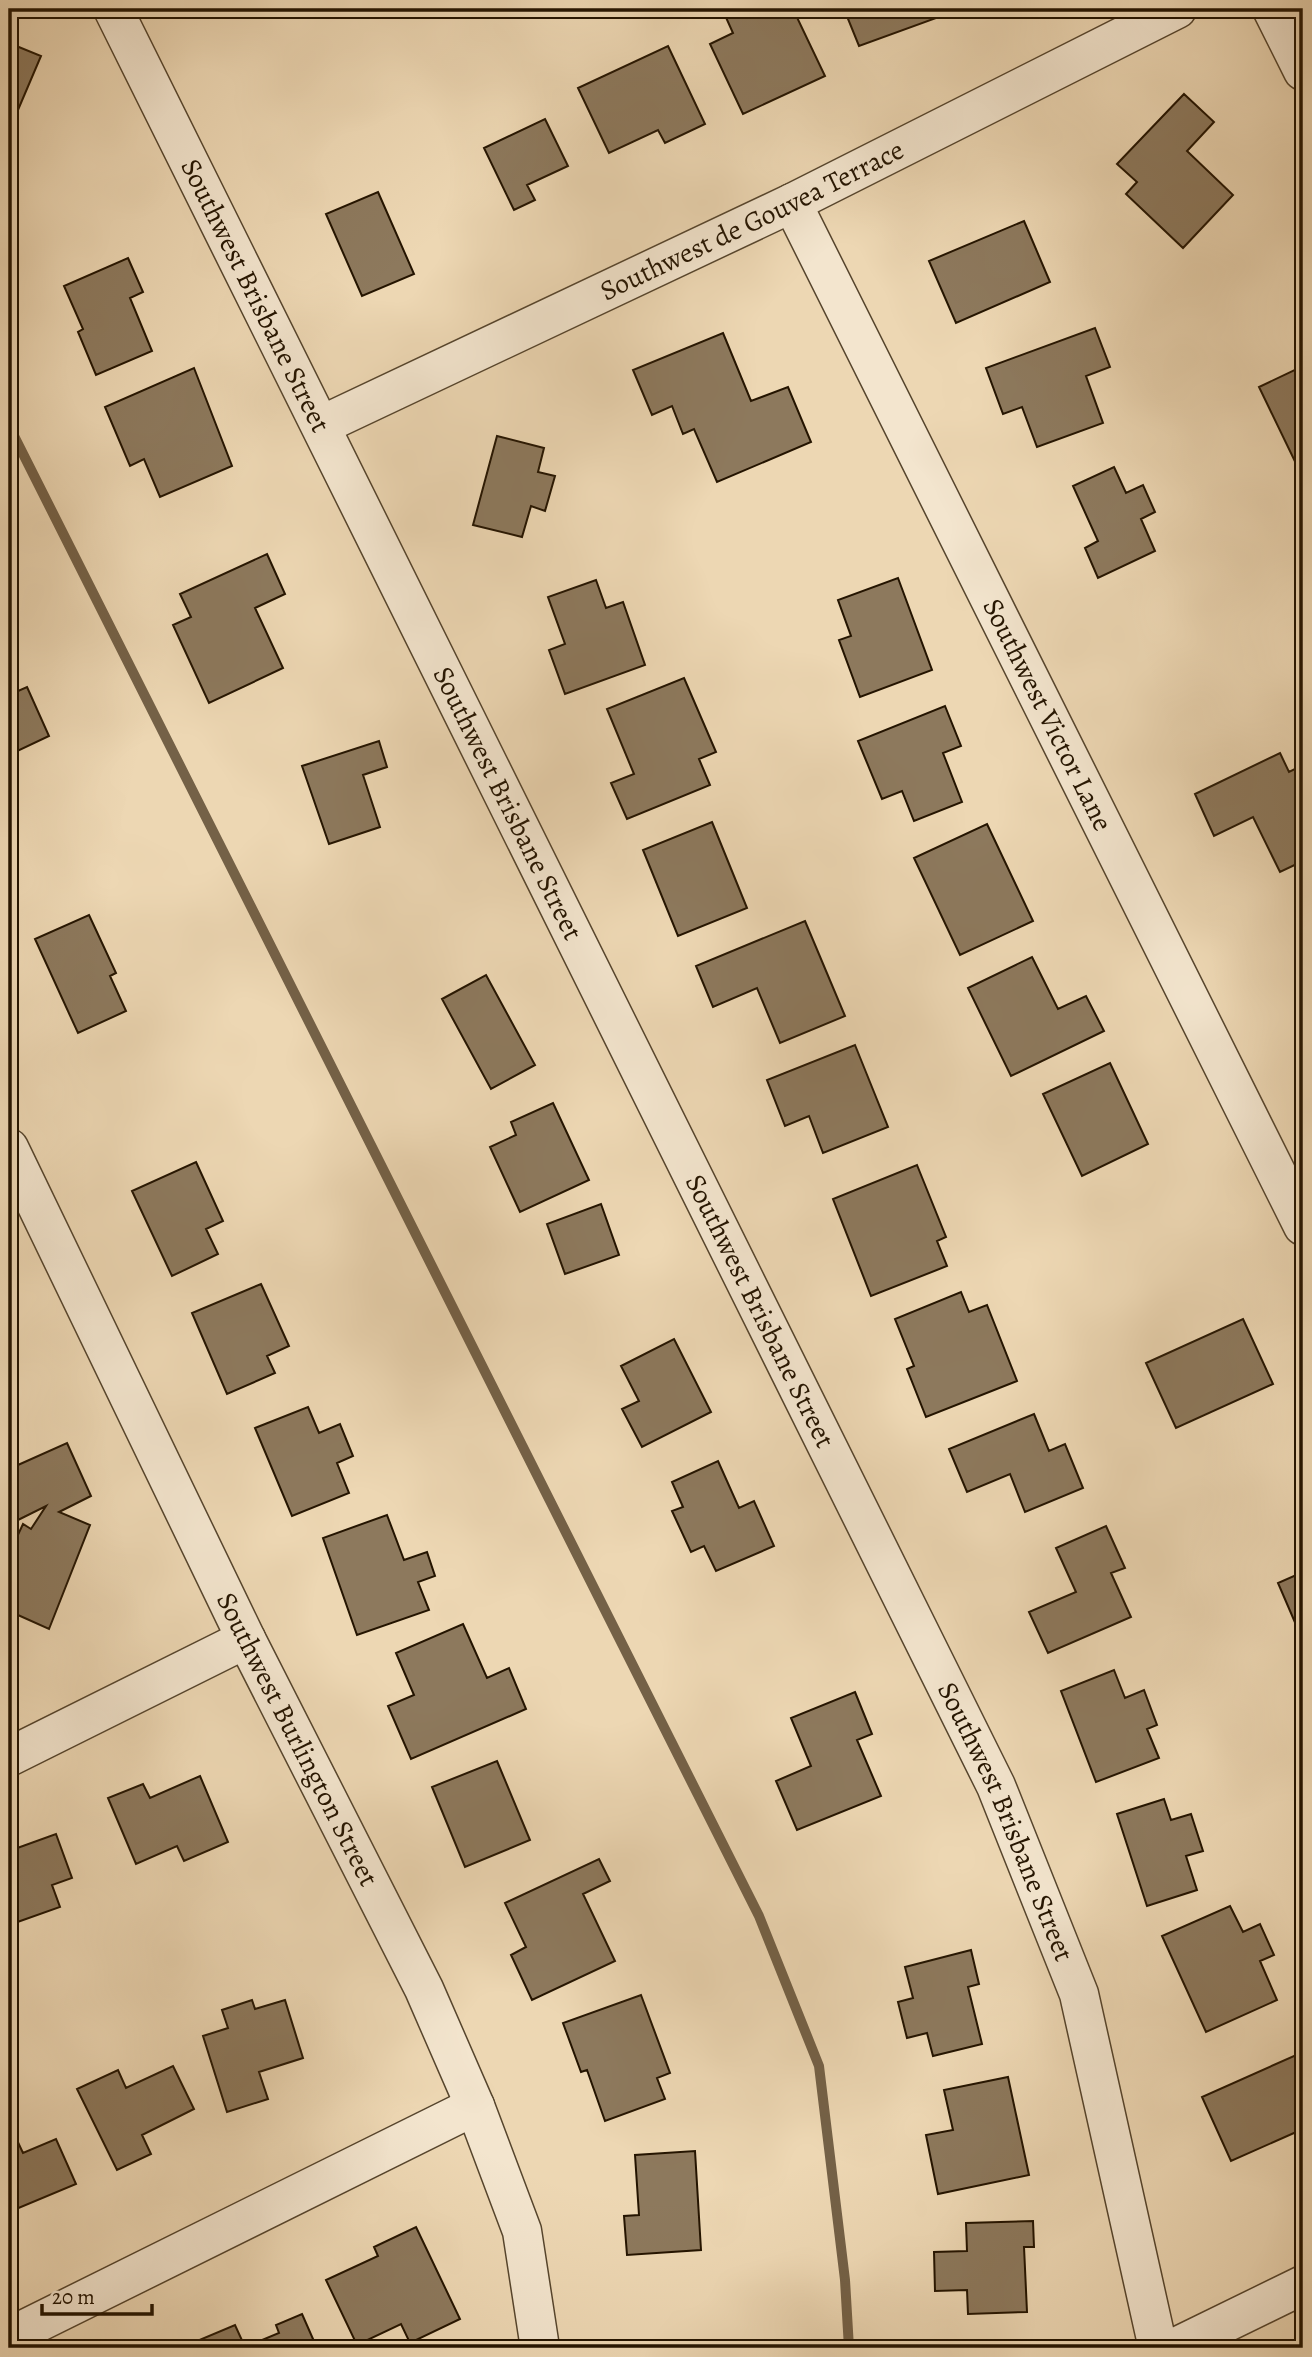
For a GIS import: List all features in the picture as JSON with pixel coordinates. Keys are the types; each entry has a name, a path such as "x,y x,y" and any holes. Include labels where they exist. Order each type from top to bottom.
{"street":[{"name":"Southwest Brisbane Street","path":"113,9 996,1786 1079,1994 1158,2348"},
{"name":"Southwest de Gouvea Terrace","path":"322,425 792,203 1177,9"},
{"path":"1272,9 1303,71"},
{"name":"Southwest Victor Lane","path":"792,203 1303,1226"},
{"name":"Southwest Burlington Street","path":"13,1165 246,1639 424,1989 475,2106 522,2231 540,2348"},
{"path":"9,1757 246,1639"},
{"path":"9,2337 475,2106"},
{"path":"1174,2348 1303,2285"}],"building":[{"path":"734,9 759,9 762,17 780,9 793,9 825,76 743,114 710,44 733,33 724,13"},
{"path":"844,9 936,9 939,17 859,46"},
{"path":"9,43 41,56 9,131"},
{"path":"668,46 705,124 665,143 658,130 609,153 578,88"},
{"path":"1184,94 1214,122 1187,151 1233,195 1183,248 1126,194 1137,182 1117,164"},
{"path":"545,119 568,166 527,185 535,200 514,210 484,148"},
{"path":"378,192 414,274 362,296 326,214"},
{"path":"1024,221 1050,282 956,323 929,261"},
{"path":"128,258 143,292 130,298 152,351 96,375 78,332 83,329 64,286"},
{"path":"1095,328 1110,367 1086,376 1103,423 1037,447 1022,407 1003,414 986,368"},
{"path":"723,333 751,401 788,387 811,442 717,482 694,429 683,434 672,406 652,415 633,370"},
{"path":"1303,366 1303,478 1259,387"},
{"path":"194,368 232,466 160,497 144,459 130,466 105,407"},
{"path":"497,436 544,448 538,472 555,476 545,511 531,506 522,537 473,525"},
{"path":"1114,467 1126,493 1143,485 1155,512 1141,519 1155,551 1098,578 1085,548 1098,541 1073,486"},
{"path":"267,554 285,594 255,608 283,668 209,703 173,625 191,617 180,594"},
{"path":"898,578 932,670 860,697 839,640 851,636 838,600"},
{"path":"596,580 606,608 623,602 645,665 565,694 549,650 565,644 548,597"},
{"path":"684,678 716,752 699,759 710,785 627,819 611,783 634,774 607,709"},
{"path":"27,687 49,736 9,755 9,695"},
{"path":"945,706 961,746 943,753 962,802 914,821 902,791 882,799 858,741"},
{"path":"379,741 387,767 363,775 380,827 329,844 302,766"},
{"path":"1280,753 1289,772 1303,765 1303,861 1280,872 1253,817 1214,836 1195,794"},
{"path":"712,822 747,908 678,936 643,850"},
{"path":"987,824 1033,921 960,955 914,858"},
{"path":"89,915 116,973 110,976 126,1011 78,1033 35,939"},
{"path":"805,921 845,1016 780,1043 757,988 713,1007 696,966"},
{"path":"1032,957 1058,1009 1086,996 1104,1031 1011,1076 968,988"},
{"path":"486,975 535,1065 491,1089 442,999"},
{"path":"855,1045 888,1127 823,1153 809,1116 785,1126 767,1080"},
{"path":"1110,1063 1148,1144 1082,1176 1043,1094"},
{"path":"553,1103 589,1180 520,1212 490,1147 516,1135 511,1122"},
{"path":"196,1162 223,1221 206,1229 218,1254 172,1276 132,1191"},
{"path":"917,1165 946,1237 937,1241 947,1266 871,1296 833,1199"},
{"path":"601,1204 619,1255 565,1274 547,1224"},
{"path":"261,1284 289,1346 267,1356 275,1373 227,1394 192,1313"},
{"path":"961,1292 969,1312 987,1305 1017,1381 926,1417 907,1369 914,1366 895,1319"},
{"path":"1243,1319 1273,1384 1176,1428 1146,1363"},
{"path":"674,1339 711,1412 642,1447 622,1409 639,1401 621,1366"},
{"path":"308,1407 319,1433 340,1424 353,1456 337,1463 349,1493 292,1516 255,1428"},
{"path":"1034,1414 1049,1451 1065,1444 1083,1488 1025,1512 1010,1474 967,1492 949,1449"},
{"path":"67,1443 91,1496 59,1512 90,1525 49,1629 9,1611 9,1554 23,1524 31,1529 46,1506 12,1523 9,1514 9,1469"},
{"path":"718,1461 739,1508 754,1501 774,1546 716,1571 704,1546 691,1552 672,1511 683,1507 672,1482"},
{"path":"387,1515 404,1560 427,1552 435,1576 418,1582 429,1610 357,1635 323,1538"},
{"path":"1106,1526 1125,1568 1111,1573 1131,1617 1048,1653 1029,1612 1076,1592 1056,1548"},
{"path":"1303,1572 1303,1641 1278,1583"},
{"path":"463,1624 487,1678 509,1668 526,1709 411,1759 388,1706 414,1695 396,1653"},
{"path":"1114,1670 1125,1698 1144,1690 1157,1725 1147,1729 1159,1758 1096,1782 1061,1691"},
{"path":"855,1692 872,1734 857,1740 881,1796 797,1830 776,1781 811,1766 791,1718"},
{"path":"497,1761 530,1840 465,1867 432,1787"},
{"path":"200,1776 228,1842 184,1861 177,1846 136,1864 108,1798 143,1784 150,1798"},
{"path":"1164,1799 1171,1820 1191,1814 1203,1851 1186,1856 1197,1890 1147,1906 1117,1814"},
{"path":"56,1834 72,1878 52,1885 60,1907 9,1925 9,1851"},
{"path":"599,1859 610,1881 583,1894 615,1961 532,2000 511,1955 526,1947 505,1903"},
{"path":"1230,1906 1243,1932 1260,1924 1274,1955 1260,1961 1277,2000 1206,2032 1162,1936"},
{"path":"971,1950 979,1984 968,1987 982,2044 933,2056 927,2033 907,2038 898,2002 913,1998 905,1967"},
{"path":"641,1995 670,2073 657,2078 665,2099 605,2121 587,2070 581,2072 563,2023"},
{"path":"252,2000 255,2009 285,2000 303,2058 259,2072 268,2099 227,2112 203,2036 228,2028 222,2010"},
{"path":"1303,2052 1303,2129 1231,2161 1202,2097"},
{"path":"173,2066 194,2109 142,2135 151,2154 117,2170 77,2089 118,2070 126,2088"},
{"path":"1008,2077 1029,2175 938,2194 926,2135 953,2130 944,2090"},
{"path":"16,2138 23,2153 56,2139 76,2184 9,2212 9,2141"},
{"path":"695,2151 701,2250 627,2255 624,2216 639,2215 635,2155"},
{"path":"1033,2221 1034,2247 1024,2247 1027,2312 968,2314 967,2290 935,2291 934,2252 967,2251 966,2223"},
{"path":"416,2227 460,2319 410,2343 401,2324 357,2345 326,2280 378,2256 374,2247"},
{"path":"302,2314 317,2348 200,2348 197,2341 235,2325 245,2347 279,2333 276,2325"}],"waterway":[{"path":"9,426 759,1916 819,2066 845,2280 849,2348"}]}
